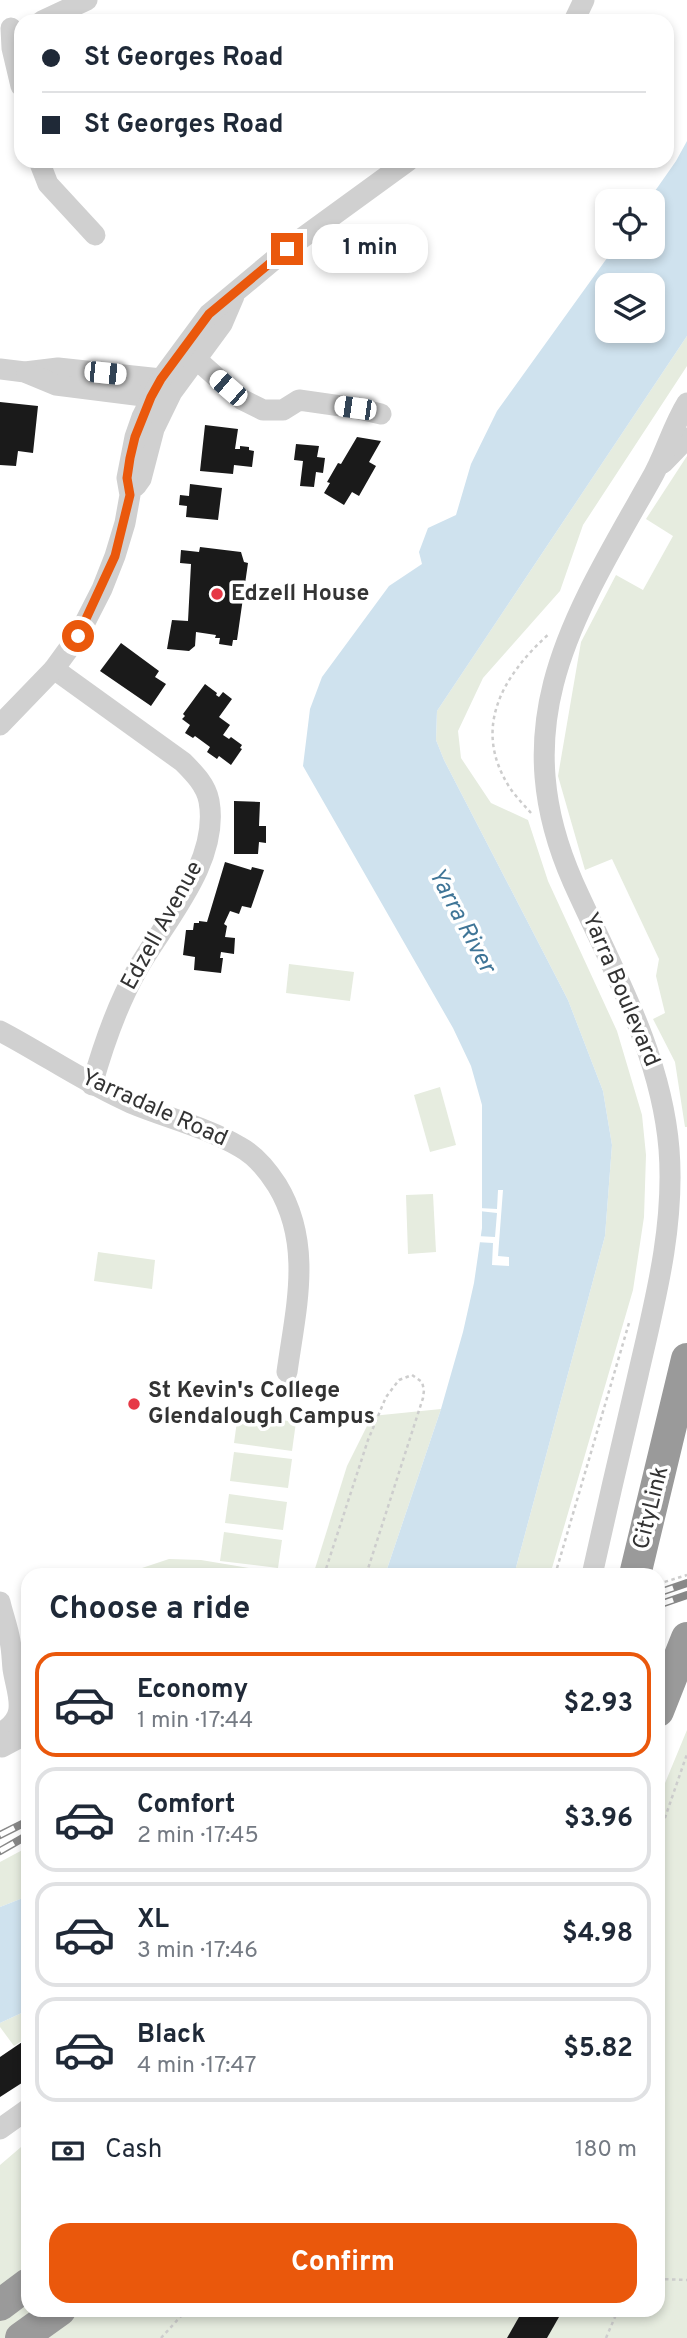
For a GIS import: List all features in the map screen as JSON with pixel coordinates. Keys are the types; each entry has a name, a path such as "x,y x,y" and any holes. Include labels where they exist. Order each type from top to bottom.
{"highway":[{"name":"CityLink","path":"637,1568 687,1359"},
{"path":"665,1693 687,1638"},
{"path":"0,2305 21,2289"},
{"path":"21,2338 50,2317"}],"street":[{"path":"57,14 87,0"},
{"path":"11,27 14,56"},
{"path":"42,168 48,184 95,235"},
{"path":"0,725 54,669 78,636 102,589 115,556 130,495 141,479 161,389 190,354 222,324 235,294 287,249 398,168"},
{"path":"190,354 241,399 263,410 283,410 299,400 381,414"},
{"path":"0,369 25,372 56,385 161,389"},
{"name":"Yarra Boulevard","path":"594,1568 663,1266 670,1174 666,1123 652,1061 625,993 571,876 554,824 546,775 545,734 552,684 570,632 605,560 657,469 673,427 687,403"},
{"name":"Yarra Boulevard","path":"657,469 687,438"},
{"name":"Edzell Avenue","path":"54,669 183,762 200,779 209,800 208,836 200,864 188,890 130,983 101,1053 92,1085"},
{"name":"Yarradale Road","path":"0,1031 92,1085 243,1148 269,1172 293,1219 299,1250 300,1278 288,1372"},
{"path":"0,1602 11,1642 13,1670 20,1696 16,1729 0,1748"},
{"path":"11,1642 21,1657"},
{"path":"0,2129 21,2114"}],"path":[{"path":"531,804 533,816 511,790 504,777 497,760 491,723 498,699 513,675 534,647 551,632 547,642"},
{"path":"557,1568 629,1322"},
{"path":"326,1568 368,1440 386,1396 399,1380 412,1375 422,1382 423,1398 368,1568"},
{"path":"665,1582 687,1575"},
{"path":"665,1818 687,1754"},
{"path":"665,2279 687,2280"},
{"path":"161,2338 180,2317"},
{"path":"606,2338 615,2317"}],"shaded area":[{"path":"687,336 687,366 583,525 560,591 483,678 458,731 461,758 491,803 528,820 548,881 617,1031 642,1115 646,1155 644,1217 633,1290 552,1568 516,1568 605,1236 612,1145 603,1091 568,1000 444,760 436,740 437,711"},
{"path":"687,456 685,1127 675,1062 653,1019 665,1013 656,976 659,959 612,859 585,870 558,776 581,642 616,575 643,590 673,536 646,519"},
{"path":"289,964 354,972 350,1001 286,993"},
{"path":"440,1087 456,1145 430,1152 414,1095"},
{"path":"433,1194 436,1252 408,1254 406,1195"},
{"path":"98,1252 155,1260 152,1289 94,1281"},
{"path":"441,1409 387,1568 315,1568 347,1466 372,1416"},
{"path":"238,1414 296,1422 292,1451 234,1443"},
{"path":"234,1452 292,1459 288,1488 230,1481"},
{"path":"229,1494 287,1502 283,1530 225,1523"},
{"path":"224,1532 282,1540 278,1568 220,1561"},
{"path":"169,1559 201,1560 249,1568 142,1568"},
{"path":"687,1730 687,2338 0,2338 0,2165 21,2147 21,2317 665,2317 665,1783"},
{"path":"21,1851 21,1899 0,1907 0,1862"},
{"path":"21,2013 21,2042 14,2046 0,2023"}],"water":[{"name":"Yarra River","path":"687,141 687,336 437,711 436,740 444,760 568,1000 603,1091 612,1145 605,1236 516,1568 387,1568 441,1409 474,1283 482,1228 482,1105 471,1066 453,1028 303,766 310,709 322,677 389,586 422,564 419,552 428,528 456,515 471,464 497,411 595,275 595,343 665,343 665,273 596,273 606,259 665,259 665,189 656,189 671,168 674,168"},
{"path":"21,1899 21,2013 0,2023 0,1907"}],"pier":[{"path":"498,1190 503,1190 498,1256 509,1257 509,1266 492,1265 493,1243 476,1242 477,1236 495,1237 497,1213 479,1211 479,1208 497,1209"}],"building":[{"path":"0,402 38,406 33,453 18,451 16,466 0,465"},
{"path":"205,425 238,429 235,449 240,449 240,446 254,451 252,467 234,465 233,474 200,471"},
{"path":"357,437 381,441 369,462 376,466 359,496 352,492 344,505 324,493 338,463 341,464"},
{"path":"296,444 319,446 317,457 325,458 323,473 316,472 314,487 300,486 303,461 294,460"},
{"path":"190,484 222,488 218,520 186,517 187,506 179,505 180,495 189,496"},
{"name":"Edzell House","path":"200,547 241,552 244,562 248,563 237,640 233,640 232,646 219,644 220,638 215,638 216,635 196,632 195,646 189,651 167,649 172,620 188,621 191,564 180,563 181,550 199,552"},
{"path":"121,643 159,671 155,677 166,684 151,706 100,671"},
{"path":"205,684 219,697 223,692 232,699 219,717 230,725 223,735 242,745 231,765 219,756 217,759 207,752 210,747 195,736 193,738 185,733 190,725 182,719 185,716 183,714"},
{"path":"234,801 260,802 259,826 266,826 266,843 259,842 258,854 234,854"},
{"path":"225,862 251,870 252,867 264,870 251,908 242,906 239,914 230,911 224,924 227,926 225,937 235,938 234,954 221,952 221,973 194,970 195,957 183,955 186,930 193,930 194,923 199,921 207,922"},
{"path":"21,2043 21,2084 0,2097 0,2057"},
{"path":"519,2317 559,2317 547,2338 507,2338"}],"railway":[{"path":"665,1591 687,1583"},
{"path":"665,1603 687,1595"},
{"path":"0,1835 21,1824"},
{"path":"0,1851 21,1839"}],"place":[{"name":"Edzell House","path":"217,594"},
{"name":"St Kevin's College Glendalough Campus","path":"134,1404"}],"route":[{"path":"78,636 115,556 130,495 127,478 130,458 135,437 151,397 161,379 209,314 287,249"}]}
